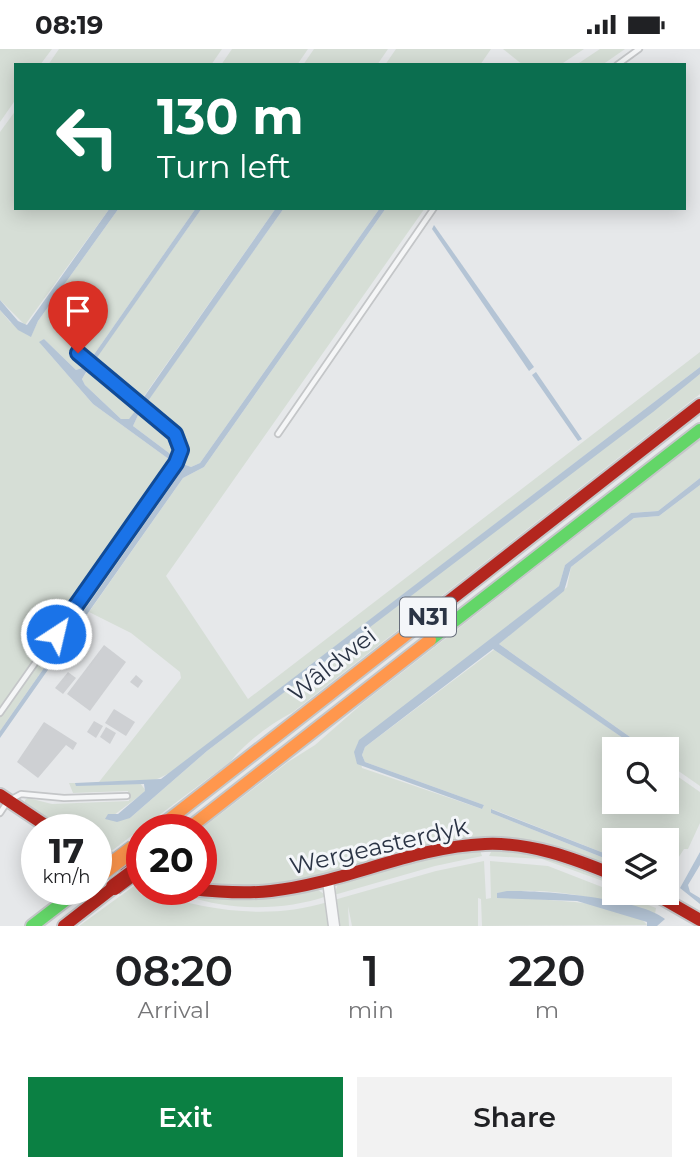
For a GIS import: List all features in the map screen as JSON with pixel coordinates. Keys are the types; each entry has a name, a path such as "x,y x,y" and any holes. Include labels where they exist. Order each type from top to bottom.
{"main road":[{"name":"Wâldwei","path":"176,814 700,405"},
{"name":"Wâldwei","path":"207,814 700,430"},
{"path":"3,803 23,814"},
{"name":"Wergeasterdyk","path":"217,892 248,895 294,890 430,852 486,844 550,852 602,871"},
{"path":"112,864 126,853"},
{"path":"64,926 126,878"},
{"path":"32,926 59,905"},
{"path":"674,905 700,920"}],"street":[{"path":"328,881 334,926"}],"lane":[{"path":"620,63 639,49"},
{"path":"278,434 433,210"},
{"path":"0,713 176,463 181,450 175,434 78,353"},
{"path":"3,803 21,794 64,798 127,796"}],"shaded area":[{"path":"0,49 52,49 42,63 14,63 14,102 0,122"},
{"path":"59,49 222,49 212,63 49,63"},
{"path":"232,49 308,49 298,63 222,63"},
{"path":"314,49 388,49 378,63 304,63"},
{"path":"396,49 491,49 481,63 386,63"},
{"path":"503,49 584,49 563,63 520,63"},
{"path":"600,49 625,49 605,63 579,63"},
{"path":"14,113 14,210 109,210 25,325 0,300 0,132"},
{"path":"118,210 195,210 93,356 96,358 201,210 275,210 144,396 148,400 283,210 379,210 200,463 191,467 183,464 178,476 0,731 0,716 184,453 183,443 177,433 91,361 78,351 76,353 165,428 173,436 179,450 142,508 0,710 0,310 10,322 31,336 38,321","holes":["44,339 76,370 85,367 88,370 82,379 85,385 121,419 129,419 139,413 133,426 173,456 170,460 93,404 40,343"]},
{"path":"385,210 424,210 166,576 248,699 700,352 700,367 170,773 155,780 99,782 181,678 180,672 131,633 89,612 183,478 204,467"},
{"path":"700,374 700,394 293,712 259,734 230,762 161,814 135,814 207,751"},
{"path":"700,440 700,478 658,511 631,513 565,565 559,586 357,744 362,768 482,809 484,805 365,762 362,755 365,747 495,649 622,737 602,737 602,814 679,814 679,777 700,792 700,823 688,849 684,849 679,857 679,828 602,828 602,852 492,809 491,813 602,857 602,864 565,850 504,839 286,885 241,888 217,885 217,817 288,762 315,745 363,703"},
{"path":"700,485 700,786 679,771 679,737 630,737 499,644 567,587 571,567 634,518 659,516"},
{"path":"69,783 140,783 146,791 114,815 126,817 126,840 112,850 112,814 39,814 25,806 25,800 28,798 52,804 129,801 128,791 73,793"},
{"path":"480,850 482,856 435,866 334,895 338,884 440,855"},
{"path":"492,850 539,855 602,876 602,881 542,859 489,856"},
{"path":"484,861 486,899 491,898 490,861 548,866 602,887 602,901 557,892 497,893 620,909 636,916 647,925 482,926 481,899 478,898 478,926 352,926 348,906 349,926 336,926 334,900 436,871"},
{"path":"318,890 327,896 275,907 239,907 217,903 217,897 252,900"},
{"path":"126,892 126,905 198,905 238,911 283,911 328,902 331,926 79,926 108,905 112,905 112,902"},
{"path":"620,905 648,905 656,908 655,914"}],"water":[{"path":"109,210 118,210 38,321 31,337 18,330 0,310 0,300 18,321 27,325"},
{"path":"195,210 201,210 96,359 93,356"},
{"path":"275,210 283,210 148,401 144,397"},
{"path":"379,210 385,210 204,467 183,478 0,738 0,731 178,476 183,464 191,467 200,463"},
{"path":"434,225 534,367 529,371 432,229"},
{"path":"44,339 76,370 85,367 88,369 82,379 85,385 121,419 129,419 136,410 139,413 133,426 173,456 170,460 93,404 39,342"},
{"path":"700,367 700,374 653,412 207,751 135,814 126,814 126,819 117,822 112,821 112,814 118,814 145,791 144,784 76,786 75,783 161,779"},
{"path":"536,372 582,439 578,441 532,375"},
{"path":"700,478 700,485 659,516 634,518 571,567 564,591 499,644 630,737 621,737 493,649 365,747 362,755 365,762 484,805 482,809 357,764 354,752 359,740 559,586 565,565 631,513 658,511"},
{"path":"491,809 602,852 602,857 491,813"},
{"path":"700,852 700,865 688,885 690,892 700,898 700,904 680,888"},
{"path":"543,892 589,897 602,899 602,905 635,906 665,919 657,926 647,926 647,922 577,901 497,898 497,893"}],"building":[{"path":"104,645 126,662 90,711 67,694"},
{"path":"68,672 76,678 63,694 55,688"},
{"path":"136,675 143,681 138,688 130,682"},
{"path":"114,709 135,722 126,736 105,723"},
{"path":"94,721 103,726 96,738 87,732"},
{"path":"44,722 77,743 73,750 66,745 38,778 17,762"},
{"path":"106,727 116,733 110,744 100,737"}],"traffic: fast":[{"path":"430,640 700,430"},
{"path":"32,926 59,905"}],"traffic: slow":[{"path":"176,814 435,612"},
{"path":"207,814 430,640"},
{"path":"112,865 126,854"}],"traffic: jam":[{"path":"435,612 700,405"},
{"path":"0,795 28,814"},
{"path":"217,891 251,892 298,887 431,851 485,844 535,848 602,870"},
{"path":"112,860 126,866"},
{"path":"114,887 126,878"},
{"path":"64,926 114,887"},
{"path":"674,905 700,920"}],"route":[{"path":"56,634 176,463 181,450 179,438 167,426 78,353"}]}
